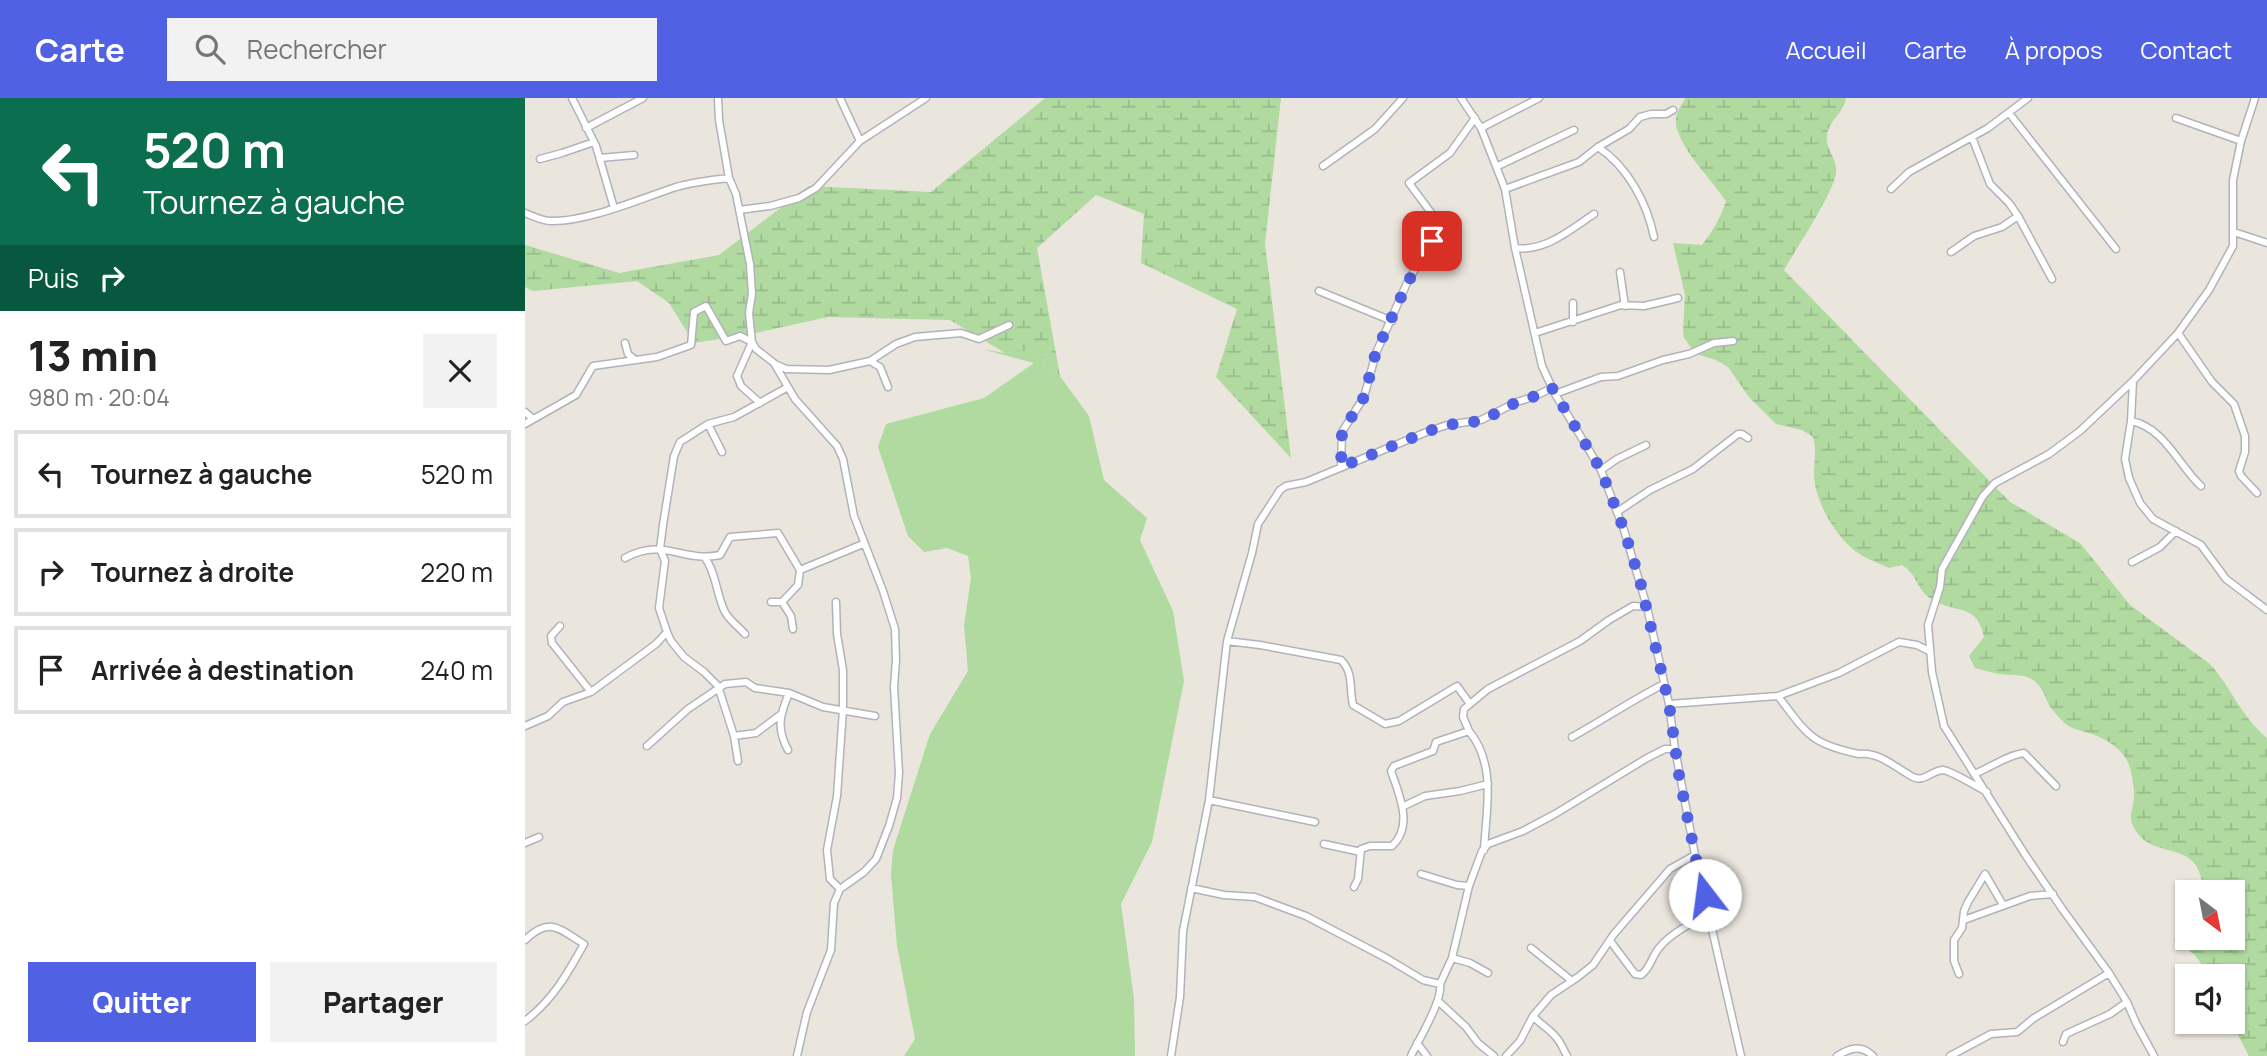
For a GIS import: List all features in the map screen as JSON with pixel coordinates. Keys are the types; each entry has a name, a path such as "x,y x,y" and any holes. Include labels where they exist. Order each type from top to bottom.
{"street":[{"path":"572,98 594,142 614,208"},
{"path":"586,128 643,98"},
{"path":"718,98 729,178 736,194 750,264 752,294 749,313 752,342 756,349 786,369 828,370 870,361 896,344 915,337 961,333 979,340 1009,325"},
{"path":"840,98 860,141"},
{"path":"739,210 770,206 799,198 816,188 860,141 926,98"},
{"path":"1323,166 1375,129 1403,98"},
{"path":"1461,98 1482,128 1505,189 1542,366 1553,391 1601,470 1647,607 1669,704 1695,855 1741,1056"},
{"path":"1482,128 1539,98"},
{"path":"1891,189 1919,164 1972,137 2028,98"},
{"path":"2145,1056 2152,1053 2127,1002 1944,726 1929,651 1928,625 1940,587 1942,569 1983,496 1995,483 2049,454 2080,432 2178,333 2209,290 2233,246 2233,180 2241,141 2255,98"},
{"path":"1505,189 1579,162 1629,129 1640,117 1666,114 1673,110"},
{"path":"2009,113 2116,249"},
{"path":"1341,467 1342,432 1364,397 1376,352 1407,284 1437,232 1435,218 1412,189 1410,180 1450,153 1475,118"},
{"path":"2176,118 2241,141"},
{"path":"1498,166 1574,130"},
{"path":"1972,137 1990,184 2018,216 2052,279"},
{"path":"540,159 594,142"},
{"path":"1598,147 1623,171 1643,201 1654,237"},
{"path":"600,158 634,155"},
{"path":"525,213 552,221 614,208 679,186 729,178"},
{"path":"1515,247 1548,243 1594,214"},
{"path":"1951,252 1974,236 2002,227 2018,216"},
{"path":"2234,232 2267,243"},
{"path":"1620,272 1625,306"},
{"path":"1319,291 1392,321"},
{"path":"1535,333 1621,305 1644,306 1678,298"},
{"path":"1573,303 1573,322"},
{"path":"525,424 576,396 593,366 657,358 691,345 694,312 706,306 726,341 740,336 752,342"},
{"path":"2178,333 2212,382 2234,404 2245,436 2245,452 2239,471 2257,493"},
{"path":"1171,1056 1180,996 1183,931 1209,800 1227,641 1258,524 1273,498 1286,486 1306,482 1429,431 1447,425 1481,421 1517,402 1601,377 1618,376 1689,354 1714,343 1733,341"},
{"path":"752,342 737,376 741,386 760,402"},
{"path":"625,343 628,354 633,359"},
{"path":"870,361 880,367 888,387"},
{"path":"774,363 804,409 837,446 843,459 851,503 863,544 883,591 895,629 894,687 899,773 897,797 876,859 864,872 840,889 834,903 831,950 807,1012 797,1056"},
{"path":"2133,381 2125,459 2129,478 2140,503 2153,519 2201,545 2226,579 2267,610"},
{"path":"738,761 734,736 718,687 704,671 684,657 667,632 659,608 665,561 660,549 674,456 680,442 708,424 734,417 788,387"},
{"path":"525,412 533,419"},
{"path":"2131,421 2142,425 2161,439 2201,486"},
{"path":"708,424 722,452"},
{"path":"1617,513 1650,490 1693,469 1738,434 1748,438"},
{"path":"1601,470 1646,445"},
{"path":"2132,562 2160,547 2176,531"},
{"path":"625,558 638,551 660,549 705,558 720,555 730,537 778,533 800,570 798,585 782,602 771,602"},
{"path":"800,570 863,544"},
{"path":"705,558 712,566 713,580 722,598 725,614 745,634"},
{"path":"782,602 791,616 793,629"},
{"path":"836,602 837,634 843,670 843,710 838,796 827,850 830,879 840,889"},
{"path":"1411,1056 1438,1002 1440,984 1452,958 1469,887 1482,852 1489,808 1488,784 1480,747 1469,731 1463,716 1464,709 1488,689 1580,641 1633,606 1647,607"},
{"path":"560,626 551,636 552,643 591,692"},
{"path":"525,726 548,716 563,702 591,692 656,644 667,632"},
{"path":"1227,641 1341,660 1351,674 1353,705 1385,724 1399,721 1458,686 1470,704"},
{"path":"1669,704 1778,696 1839,673 1899,642 1917,645 1929,651"},
{"path":"647,746 688,709 725,684 746,682 755,688 789,693 824,707 875,716"},
{"path":"1572,737 1640,695 1664,684"},
{"path":"788,750 781,737 781,715 789,693"},
{"path":"1778,696 1803,729 1827,747 1864,753 1888,761 1915,779 1942,770 1953,773 1961,780 1987,792"},
{"path":"734,736 756,733 781,715"},
{"path":"1354,887 1358,879 1361,849 1370,846 1392,846 1399,840 1404,806 1391,771 1394,766 1433,751 1436,742 1443,738 1469,731"},
{"path":"1482,852 1488,844 1523,831 1555,814 1647,758 1665,749 1675,749"},
{"path":"1974,774 2016,754 2024,754 2056,786"},
{"path":"1404,806 1425,796 1488,784"},
{"path":"1209,800 1315,822"},
{"path":"525,843 540,837"},
{"path":"1324,844 1361,852"},
{"path":"1506,1056 1520,1041 1533,1016 1551,995 1593,965 1614,934 1659,885 1670,869 1695,855"},
{"path":"1421,874 1469,887"},
{"path":"1959,974 1954,961 1954,940 1962,928 1968,902 1985,874 2003,905"},
{"path":"1191,888 1224,895 1255,897 1306,916 1423,980 1440,984"},
{"path":"1964,920 2030,897 2053,894"},
{"path":"1611,942 1635,974 1641,975 1646,972 1660,946 1692,923 1710,916"},
{"path":"525,940 537,929 545,926 553,927 585,944 555,992 540,1010 525,1021"},
{"path":"1531,948 1572,981"},
{"path":"1452,958 1470,963 1488,973"},
{"path":"1950,1056 1991,1034 2018,1032 2034,1018 2109,973"},
{"path":"1438,1002 1494,1056"},
{"path":"2063,1042 2066,1034 2127,1002"},
{"path":"1533,1016 1553,1034 1567,1056"},
{"path":"1417,1043 1427,1056"},
{"path":"1837,1056 1855,1048 1863,1049 1873,1056"}],"green space":[{"path":"1045,98 1281,98 1265,244 1291,458 1216,377 1237,309 1141,263 1144,214 1096,195 1037,248 1060,376 1033,350 1005,353 950,320 828,317 694,343 669,303 637,281 533,291 525,287 525,245 619,273 719,255 809,186 931,192"},
{"path":"1685,98 1846,98 1827,136 1836,168 1833,182 1784,270 2010,502 2080,543 2130,605 2210,664 2244,712 2267,738 2267,1056 2249,1056 2237,1034 2245,1034 2245,964 2201,964 2188,950 2245,950 2245,880 2202,880 2195,864 2187,857 2157,847 2138,834 2131,819 2134,788 2130,768 2115,746 2067,725 2049,705 2041,688 2032,679 1975,668 1969,656 1984,637 1975,617 1926,595 1911,572 1902,565 1889,568 1863,556 1847,544 1827,516 1818,495 1814,475 1813,437 1802,430 1776,424 1749,397 1728,367 1696,354 1684,338 1685,295 1673,243 1702,245 1716,224 1726,201 1687,150 1677,128 1678,110"},
{"path":"981,349 1005,353 1033,350 1060,376 1089,416 1104,480 1147,518 1140,540 1173,611 1184,681 1152,842 1121,904 1134,999 1135,1056 904,1056 915,1039 897,946 891,875 893,850 930,734 968,671 964,625 971,578 968,556 947,548 924,552 908,536 878,447 886,424 984,398 1034,363"}],"route":[{"path":"1432,241 1407,284 1376,352 1364,397 1342,432 1341,467 1447,425 1481,421 1552,388 1601,470 1640,581 1669,704 1679,775 1705,895"}]}
